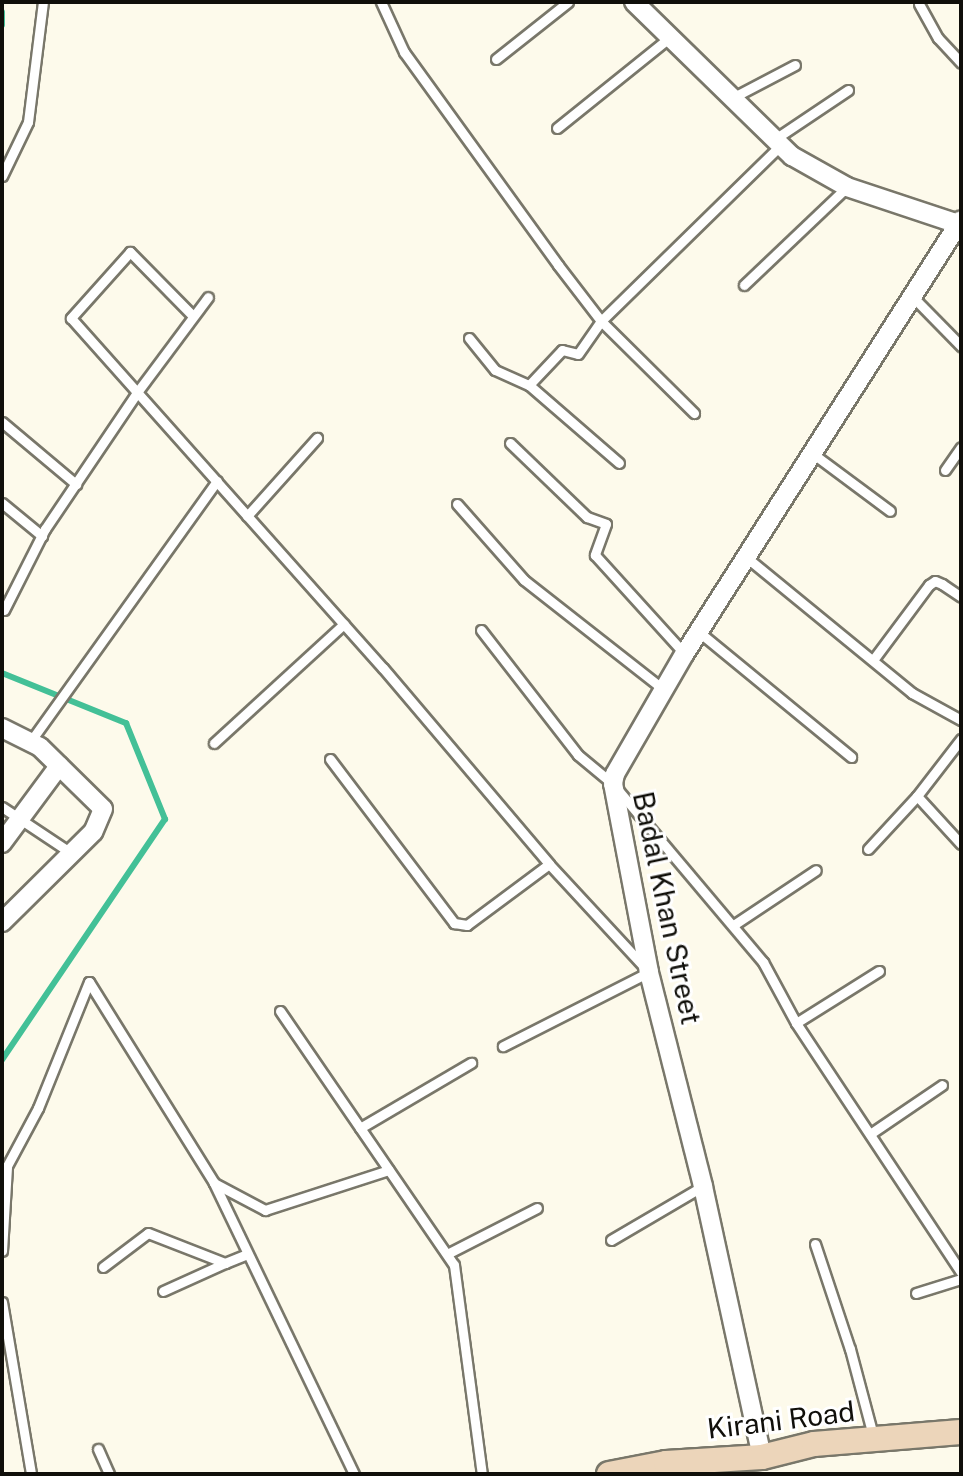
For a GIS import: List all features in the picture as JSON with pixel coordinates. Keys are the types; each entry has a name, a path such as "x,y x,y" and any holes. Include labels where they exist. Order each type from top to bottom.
{"main road":[{"name":"Kirani Road","path":"609,1474 666,1463 762,1457 814,1444 961,1432"}],"street":[{"path":"634,2 778,142 847,187 960,223"},
{"name":"Badal Khan Street","path":"762,1457 703,1186 649,972 613,784 615,774 685,653 960,223"},
{"path":"2,728 35,734 59,766 103,809 93,832 2,922"},
{"path":"2,843 59,766"}],"lane":[{"path":"2,176 28,122 43,2"},
{"path":"381,2 404,52 601,321 694,413"},
{"path":"496,59 568,2"},
{"path":"919,4 938,38 961,63"},
{"path":"557,128 669,38"},
{"path":"732,98 795,65"},
{"path":"529,385 562,350 578,354 601,321 778,142 848,90"},
{"path":"744,285 847,187"},
{"path":"193,316 130,252 71,318 344,624 549,864 649,972 503,1046"},
{"path":"4,610 42,536 138,391 208,297"},
{"path":"913,297 961,346"},
{"path":"469,338 495,370 529,385 619,463"},
{"path":"2,422 76,484"},
{"path":"247,516 317,438"},
{"path":"510,443 587,517 606,524 595,555 685,653"},
{"path":"945,470 961,447"},
{"path":"812,453 890,511"},
{"path":"35,734 217,481"},
{"path":"2,503 42,536"},
{"path":"457,504 524,580 663,689"},
{"path":"746,557 912,693 961,720"},
{"path":"873,660 929,585 935,581 961,597"},
{"path":"214,743 344,624"},
{"path":"481,630 578,755 613,784 735,924 763,962 796,1023 961,1272"},
{"path":"699,632 851,757"},
{"path":"868,849 917,796 961,739"},
{"path":"330,759 454,923 460,926 467,925 549,864"},
{"path":"917,796 961,844"},
{"path":"2,807 71,853"},
{"path":"735,924 816,870"},
{"path":"796,1023 879,971"},
{"path":"2,1251 7,1166 38,1108 89,982 214,1183 354,1474"},
{"path":"280,1011 454,1265 482,1474"},
{"path":"360,1128 471,1063"},
{"path":"870,1134 942,1085"},
{"path":"214,1183 265,1210 389,1170"},
{"path":"611,1240 703,1186"},
{"path":"447,1254 537,1208"},
{"path":"103,1267 148,1233 225,1263"},
{"path":"815,1244 850,1349 874,1439"},
{"path":"163,1291 247,1254"},
{"path":"916,1293 961,1279"},
{"path":"2,1302 31,1474"},
{"path":"98,1449 109,1474"}],"waterway":[{"path":"2,12 2,25"},
{"path":"2,673 126,723 165,819 2,1060"}]}
